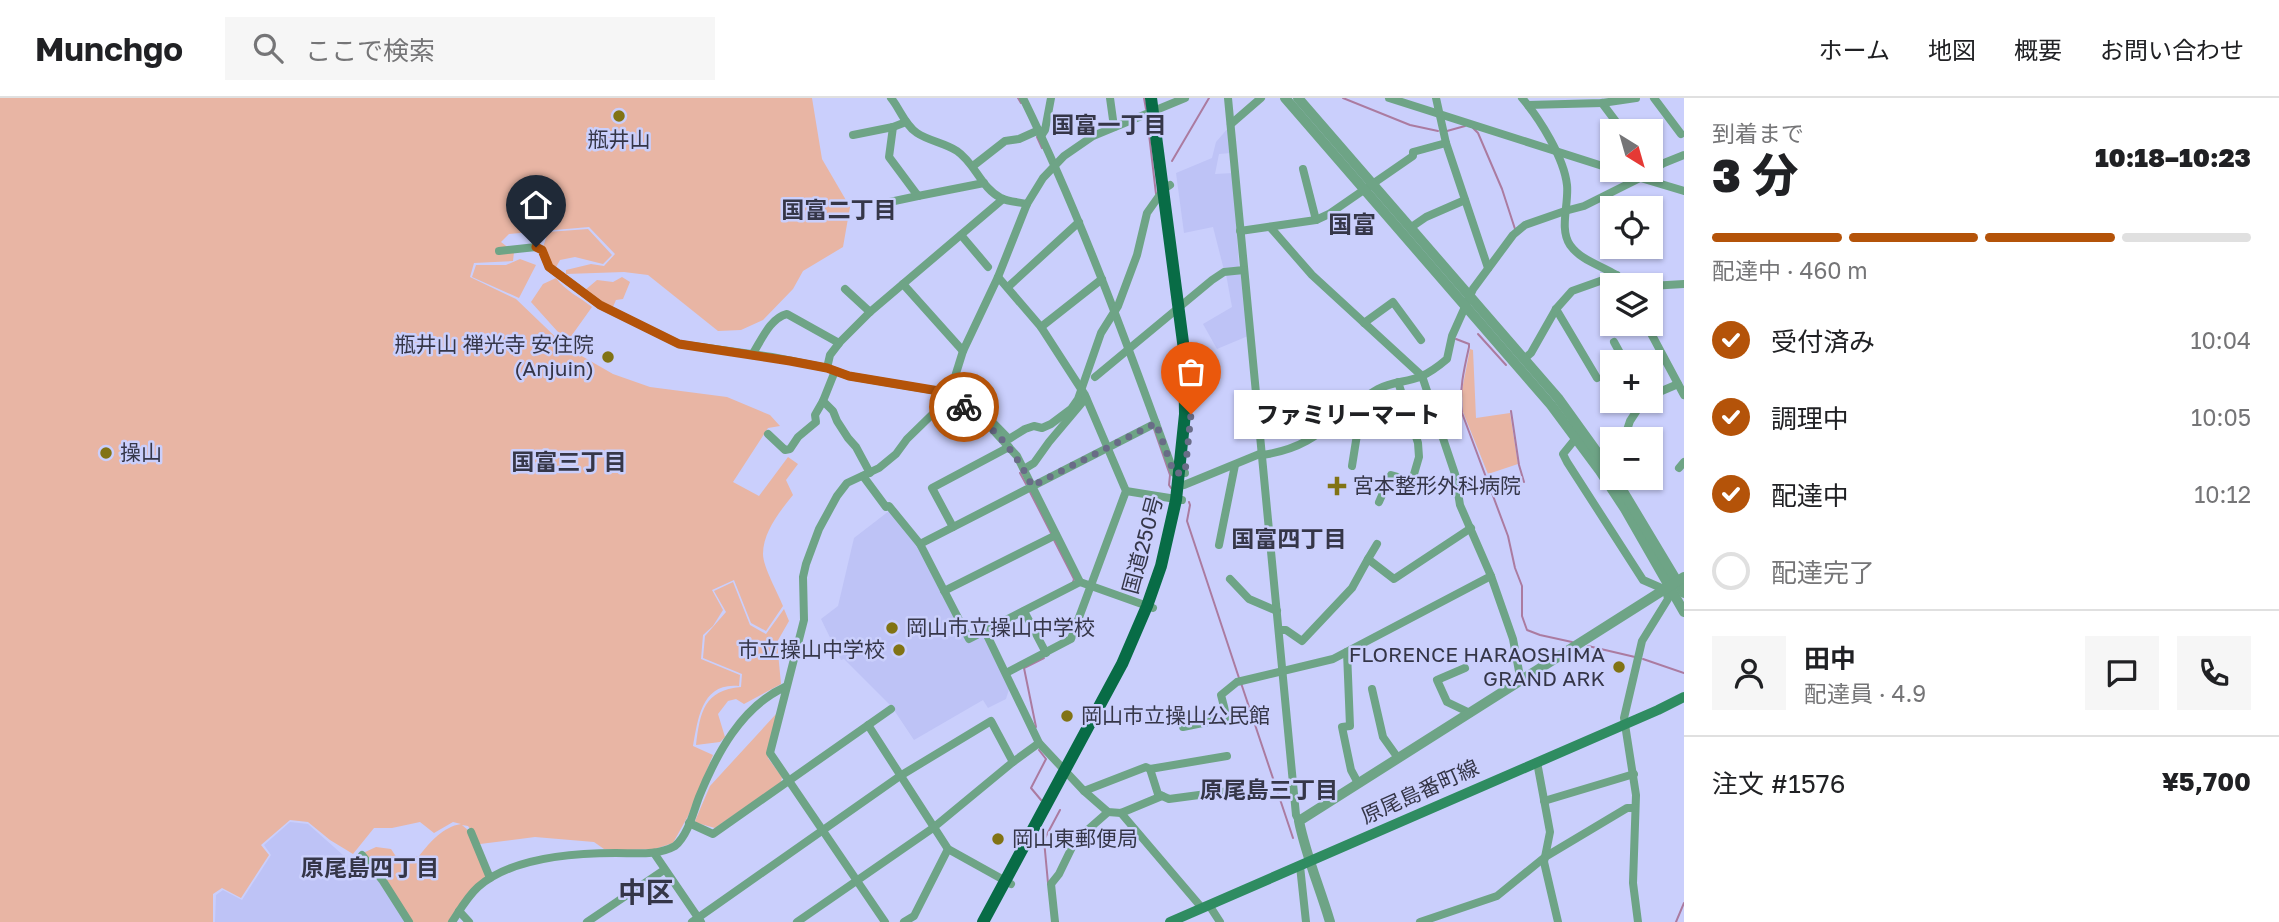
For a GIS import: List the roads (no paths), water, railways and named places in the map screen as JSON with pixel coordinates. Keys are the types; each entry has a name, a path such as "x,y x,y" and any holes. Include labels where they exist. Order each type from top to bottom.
{"highway":[{"name":"国道250号","path":"983,922 1128,667 1167,566 1191,414 1190,352 1156,104"},
{"name":"国道250号","path":"991,922 1008,882"}],"main road":[{"name":"原尾島番町線","path":"1170,922 1684,697"}],"street":[{"path":"891,98 903,112 906,122 916,132 956,150 973,166 990,190 1003,199 1027,204"},
{"path":"1023,98 1113,314 1153,424 1174,473 1183,477 1300,446 1374,392 1422,376 1447,359 1452,336 1467,301 1513,235 1525,225 1584,206 1632,182"},
{"path":"973,166 1005,141 1045,130 1051,98"},
{"path":"1110,98 1114,127"},
{"path":"885,922 770,753 804,620 803,577 810,548 837,496 847,483 867,474 896,454 949,396 963,351 998,277 1027,204 1053,167 1074,149 1156,104 1185,98"},
{"path":"1228,98 1296,816 1306,853 1306,922"},
{"path":"1231,124 1261,98"},
{"path":"1284,98 1410,228 1576,439 1674,584 1684,593"},
{"path":"1298,98 1368,187 1467,301 1558,398 1600,456"},
{"path":"1389,98 1600,165"},
{"path":"1436,98 1446,144 1488,268"},
{"path":"1612,273 1581,256 1570,246 1566,237 1567,193 1564,172 1525,102 1602,103 1636,98"},
{"path":"1654,98 1681,134"},
{"path":"1602,103 1614,119"},
{"path":"853,135 906,122"},
{"path":"893,127 889,156 918,196"},
{"path":"1240,231 1316,219 1329,214 1413,156 1413,152 1446,144"},
{"path":"1663,164 1684,155"},
{"path":"1303,169 1316,219"},
{"path":"1657,182 1684,191"},
{"path":"884,203 984,183"},
{"path":"1024,469 1034,463 1084,394 1101,333 1113,314 1137,256 1147,212 1167,187"},
{"path":"768,434 785,450 790,449 798,437 816,422 815,415 823,401 831,369 830,355 839,343 870,312 1003,199"},
{"path":"1410,228 1426,217 1465,200"},
{"path":"1008,287 1077,224"},
{"path":"1269,227 1312,275 1422,376 1455,474 1461,505 1491,576 1513,639 1521,682"},
{"path":"961,235 988,267"},
{"path":"499,251 536,247 542,250 549,267 600,305 679,344 831,369 849,376 949,396 967,396 1009,439 1034,426 1042,428 1063,416 1084,394"},
{"path":"1095,377 1224,272 1244,270"},
{"path":"998,277 1041,327 1084,394 1126,491 1071,639 1006,673"},
{"path":"1041,327 1099,280"},
{"path":"1524,359 1531,353 1556,309 1572,291 1600,281"},
{"path":"903,284 963,351"},
{"path":"1663,285 1684,284"},
{"path":"845,289 870,312"},
{"path":"1364,323 1393,302 1421,340"},
{"path":"1556,309 1597,377"},
{"path":"752,355 775,320 782,314 787,314 839,343"},
{"path":"1652,336 1684,395"},
{"path":"1614,342 1618,350"},
{"path":"1379,502 1391,475 1412,481 1419,457 1418,443 1398,382"},
{"path":"1663,390 1678,384"},
{"path":"949,396 983,419 1009,447 1024,469 1054,536 1080,582 1150,607"},
{"path":"823,401 856,447 867,474 886,507 889,506 920,544 969,639 1080,582"},
{"path":"1352,466 1359,422 1357,405"},
{"path":"920,544 1153,424"},
{"path":"1576,439 1563,454 1643,580 1674,584"},
{"path":"953,527 932,488 1009,447"},
{"path":"1219,545 1235,465"},
{"path":"1622,490 1674,584 1684,612"},
{"path":"1126,491 1179,500"},
{"path":"1368,559 1394,579 1471,528"},
{"path":"944,591 1054,536"},
{"path":"1279,630 1286,630 1302,641 1352,588 1377,544"},
{"path":"1183,727 1227,718 1221,695 1240,681 1334,659 1491,576"},
{"path":"1230,579 1249,599 1277,611"},
{"path":"1299,821 1674,584"},
{"path":"1638,922 1633,883 1633,774 1625,714 1643,641 1674,584"},
{"path":"1024,611 1046,653"},
{"path":"985,631 1040,743 1084,790 1108,812 1121,813 1162,796"},
{"path":"1347,652 1349,726 1342,727 1351,770 1358,783"},
{"path":"1465,668 1437,680 1447,702 1470,713"},
{"path":"452,922 470,895 490,878 507,869 531,862 590,853 654,853 675,846 689,823 714,762 726,742 755,708 785,687"},
{"path":"1372,689 1383,737 1398,758"},
{"path":"689,823 713,834 891,709"},
{"path":"654,853 697,921 900,776 991,721 1013,762"},
{"path":"868,725 948,849 1008,882"},
{"path":"797,922 933,828 1040,743"},
{"path":"1084,790 1146,767 1150,769 1227,756"},
{"path":"1537,762 1541,771 1550,832 1544,862 1558,922"},
{"path":"1150,769 1158,794 1170,799 1228,791"},
{"path":"1544,801 1633,774"},
{"path":"1420,922 1497,895 1545,858 1627,807 1635,808"},
{"path":"1055,922 1051,884 1059,874 1075,841 1108,812"},
{"path":"1121,813 1220,922"},
{"path":"471,832 490,878"},
{"path":"904,922 914,916 948,849"},
{"path":"362,855 383,881 409,922"},
{"path":"1305,864 1317,877 1330,922"},
{"path":"587,922 664,870"},
{"path":"459,911 469,922"}],"waterway":[{"path":"1018,98 1021,103"},
{"path":"1144,98 1146,109"},
{"path":"1172,161 1209,98"},
{"path":"1343,98 1410,125 1438,131"},
{"path":"1147,117 1156,194"},
{"path":"1447,131 1465,126"},
{"path":"1473,128 1478,133 1502,189 1515,229"},
{"path":"1037,137 1042,148"},
{"path":"1478,334 1506,365"},
{"path":"1456,339 1469,344 1462,388 1462,413 1508,536 1522,586 1522,616 1527,630 1572,642"},
{"path":"1511,411 1524,482"},
{"path":"1154,429 1170,475 1171,488"},
{"path":"1020,473 1026,484"},
{"path":"1030,492 1052,535"},
{"path":"1189,502 1187,521 1239,678"},
{"path":"1054,540 1074,579 1073,582"},
{"path":"1588,646 1635,657"},
{"path":"1036,727 1024,668 1044,658"},
{"path":"1643,659 1684,673"},
{"path":"1241,683 1293,838"},
{"path":"1039,750 1046,759 1031,788 1041,800"},
{"path":"1048,883 1044,840 1060,810"},
{"path":"1676,922 1684,903"}],"place":[{"name":"瓶井山","path":"619,116"},
{"name":"瓶井山 禅光寺 安住院 (Anjuin)","path":"608,357"},
{"name":"ファミリーマート","path":"1191,414"},
{"name":"操山","path":"106,453"},
{"name":"宮本整形外科病院","path":"1337,486"},
{"name":"岡山市立操山中学校","path":"892,628"},
{"name":"市立操山中学校","path":"899,650"},
{"name":"FLORENCE HARAOSHIMA GRAND ARK","path":"1619,667"},
{"name":"岡山市立操山公民館","path":"1067,716"},
{"name":"岡山東郵便局","path":"998,839"}],"district":[{"name":"国富一丁目","path":"1109,125"},
{"name":"国富二丁目","path":"839,210"},
{"name":"国富","path":"1352,225"},
{"name":"国富三丁目","path":"569,462"},
{"name":"国富四丁目","path":"1289,539"},
{"name":"原尾島三丁目","path":"1269,790"},
{"name":"原尾島四丁目","path":"370,868"},
{"name":"中区","path":"646,892"}]}
